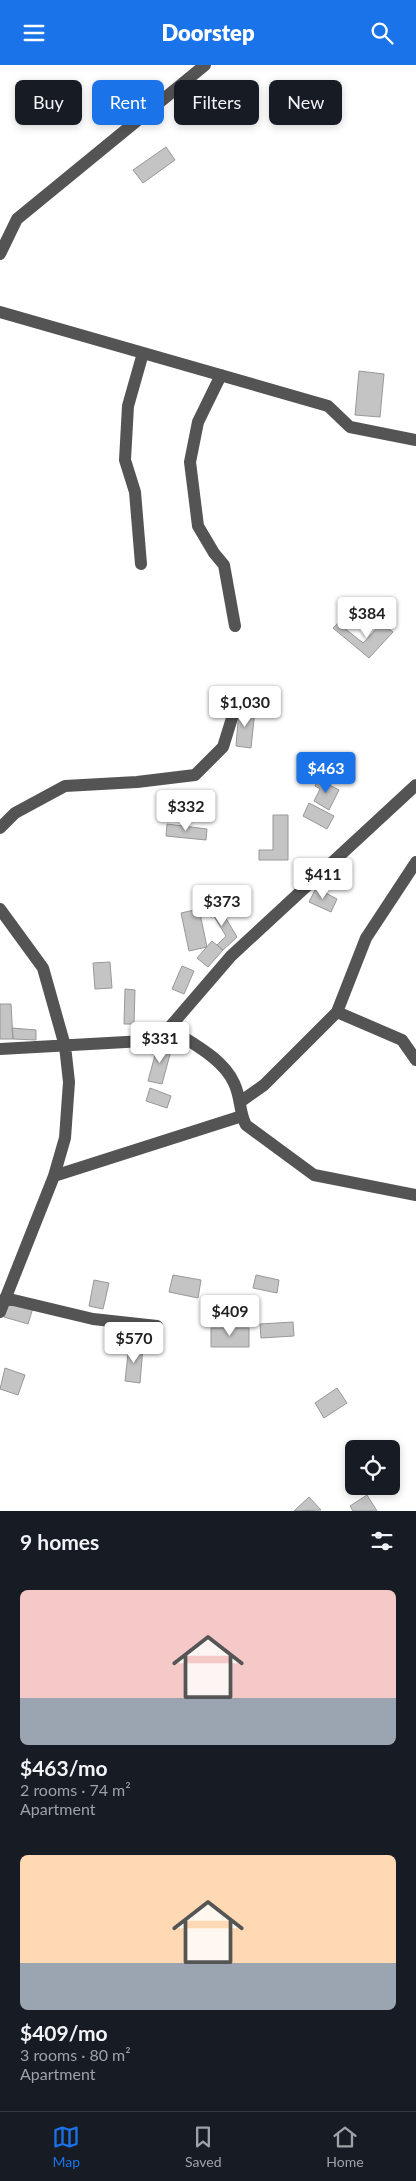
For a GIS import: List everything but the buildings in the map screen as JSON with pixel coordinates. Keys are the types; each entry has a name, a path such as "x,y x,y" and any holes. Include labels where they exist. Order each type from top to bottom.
{"street":[{"path":"0,254 4,237 17,219 205,65"},
{"path":"0,312 328,406 350,427 416,440"},
{"path":"141,564 135,492 125,460 128,406 142,353"},
{"path":"221,375 198,422 190,462 198,526 214,553 224,565 235,626"},
{"path":"0,828 15,813 64,786 136,782 196,775 223,747 237,702"},
{"path":"0,1049 144,1041 169,1028 231,956 414,791"},
{"path":"240,1102 264,1085 337,1012 366,938 416,862"},
{"path":"0,909 43,968 65,1046 69,1082 65,1138 54,1176 0,1312"},
{"path":"337,1012 402,1040 416,1060"},
{"path":"169,1028 217,1061 234,1083 246,1125 314,1175 416,1195"},
{"path":"54,1176 242,1116"},
{"path":"5,1298 94,1319 156,1326"}]}
